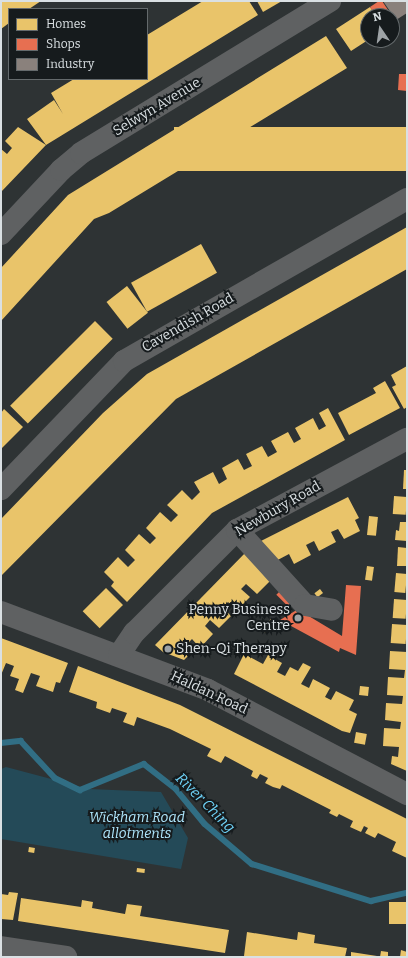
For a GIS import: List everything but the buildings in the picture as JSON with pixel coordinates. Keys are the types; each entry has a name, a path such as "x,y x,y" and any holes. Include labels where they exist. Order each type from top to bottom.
{"street":[{"name":"Selwyn Avenue","path":"1,234 61,170 82,153 330,1"},
{"name":"Cavendish Road","path":"1,490 124,361 407,199"},
{"name":"Newbury Road","path":"119,655 134,633 236,530 407,439"},
{"path":"236,530 304,606 332,610"},
{"name":"Haldan Road","path":"1,612 119,655 208,690 407,794"},
{"path":"2,950 66,957"}],"green space":[{"name":"Wickham Road allotments","path":"6,767 89,789 161,792 188,838 181,869 1,839 1,769"}],"waterway":[{"name":"River Ching","path":"1,743 21,741 55,778 80,790 144,764 176,789 205,824 252,864 371,901 407,893"}],"place":[{"name":"Penny Business Centre","path":"298,618"},
{"name":"Shen-Qi Therapy","path":"168,649"}]}
